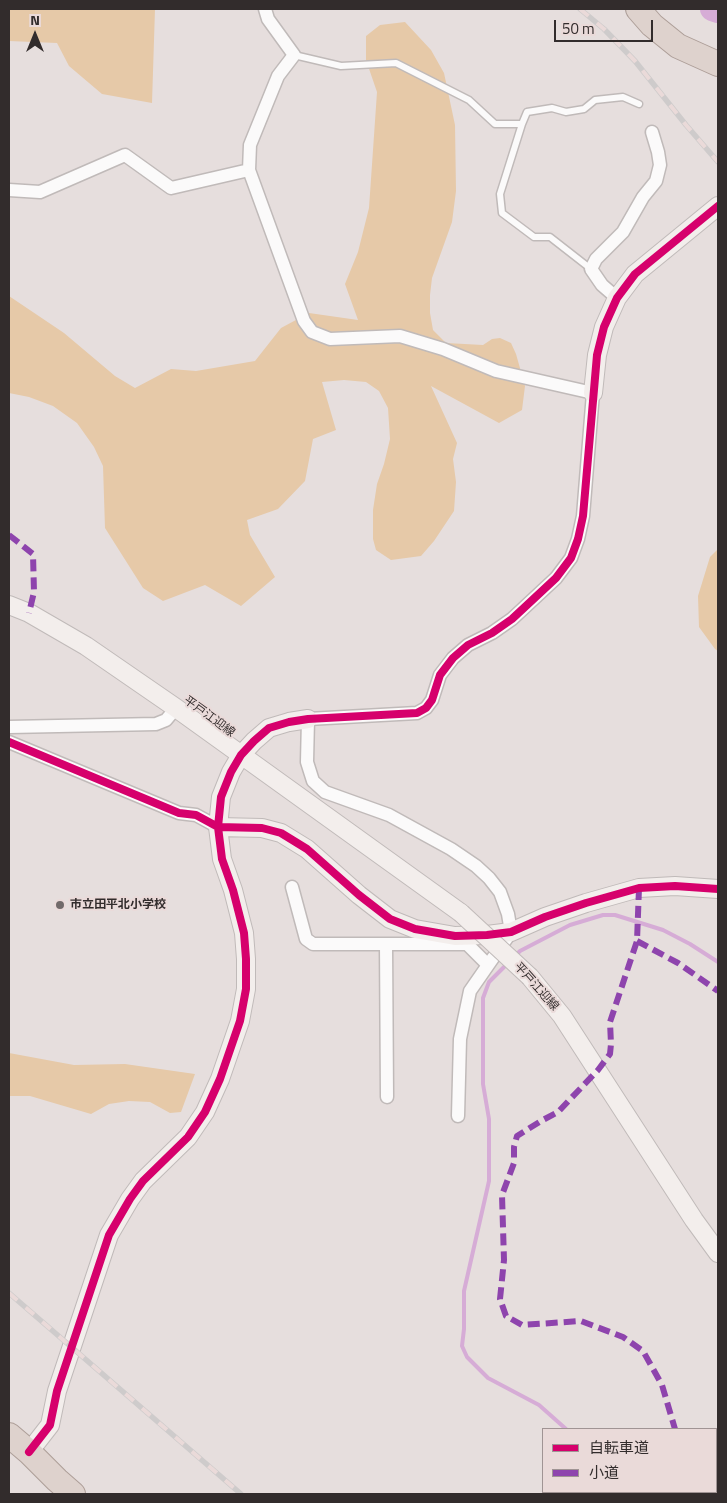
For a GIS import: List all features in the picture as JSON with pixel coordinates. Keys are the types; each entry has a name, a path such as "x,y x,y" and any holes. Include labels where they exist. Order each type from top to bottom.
{"highway":[{"path":"638,9 652,25 678,46 718,64"},
{"path":"9,1435 74,1494"}],"street":[{"path":"265,9 268,20 294,55 278,76 250,145 249,170 304,321 312,332 330,339 400,336 443,348 496,371 593,393"},
{"path":"617,298 602,285 591,270 596,259 623,232 643,197 656,181 660,164 652,132"},
{"path":"9,190 40,192 125,155 171,188 249,170"},
{"path":"29,1452 50,1425 57,1391 109,1235 143,1181 188,1137 205,1112 220,1079 240,1021 246,989 244,933 233,890 222,859 218,827 221,797 231,772 241,755 254,740 269,728 308,719 417,713 426,708 432,700 440,675 453,658 468,645 492,633 512,619 556,578 571,558 584,516 597,355 604,327 617,298 635,274 718,206"},
{"name":"平戸江迎線","path":"9,604 29,613 86,646 176,708 461,913 530,976 562,1016 694,1220 718,1253"},
{"path":"9,726 156,724 166,720 176,708"},
{"path":"308,719 307,762 313,781 325,792 389,815 451,850 476,866 500,892 508,914 511,932 470,991 460,1039 458,1116"},
{"path":"9,742 179,813 196,815 218,827 262,828 281,833 307,849 358,895 390,920 416,929 454,936 511,932 545,917 639,888 675,886 718,889"},
{"path":"292,887 306,939 313,944 467,944 488,965"},
{"path":"386,944 387,1097"}],"lane":[{"path":"294,55 341,66 396,63 469,100 495,124 522,124"},
{"path":"591,270 550,237 534,237 502,214 500,194 527,112 552,108 566,112 584,110 595,100 623,97 639,104"}],"shaded area":[{"path":"9,9 155,9 152,103 102,94 69,66 57,43 9,41"},
{"path":"405,22 431,50 444,73 455,125 456,191 452,222 432,278 430,313 433,330 446,343 483,345 492,339 500,338 511,343 525,386 522,410 499,423 431,386 457,443 453,459 456,482 454,511 434,541 421,556 391,560 376,550 373,539 373,510 377,484 390,439 388,408 379,391 366,382 344,380 322,382 336,430 313,439 305,481 278,509 247,520 250,535 275,577 241,606 205,585 163,601 143,588 105,528 103,466 94,447 77,423 53,406 29,397 9,393 9,296 64,333 115,376 135,388 171,369 196,371 255,361 281,328 309,313 358,320 345,284 358,252 369,208 377,92 366,60 366,36 380,25"},
{"path":"718,549 718,651 699,627 698,596 710,557"},
{"path":"9,1053 74,1065 125,1064 195,1074 181,1112 170,1113 150,1102 129,1101 109,1104 91,1114 30,1096 9,1096"}],"waterway":[{"path":"712,9 718,11"},
{"path":"514,957 520,951 570,925 603,915 615,915 663,930 718,962"},
{"path":"507,964 489,982 483,998 483,1084 489,1119 489,1181 464,1291 462,1346 467,1357 488,1378 539,1405 565,1428"}],"railway":[{"path":"580,9 604,29 635,61 718,162"},
{"path":"9,1293 241,1494"}],"marked path":[{"path":"9,535 33,554 34,592 29,613"},
{"path":"639,888 637,941 610,1022 610,1054 598,1070 558,1112 517,1136 514,1147 514,1163 502,1195 504,1260 500,1299 506,1316 522,1325 581,1321 623,1337 643,1351 662,1385 675,1428"},
{"path":"637,941 678,963 718,991"}],"cycle path":[{"path":"29,1452 50,1425 57,1391 109,1235 143,1181 188,1137 205,1112 220,1079 240,1021 246,989 244,933 233,890 222,859 218,827 221,797 231,772 241,755 269,728 308,719 417,713 426,708 432,700 440,675 453,658 468,645 492,633 512,619 556,578 571,558 578,539 583,516 597,355 604,327 617,298 635,274 718,206"},
{"path":"9,742 179,813 196,815 218,827 262,828 281,833 307,849 359,895 390,919 415,929 455,936 511,932 545,917 639,888 675,886 718,889"}],"place":[{"name":"市立田平北小学校","path":"60,905"}]}
